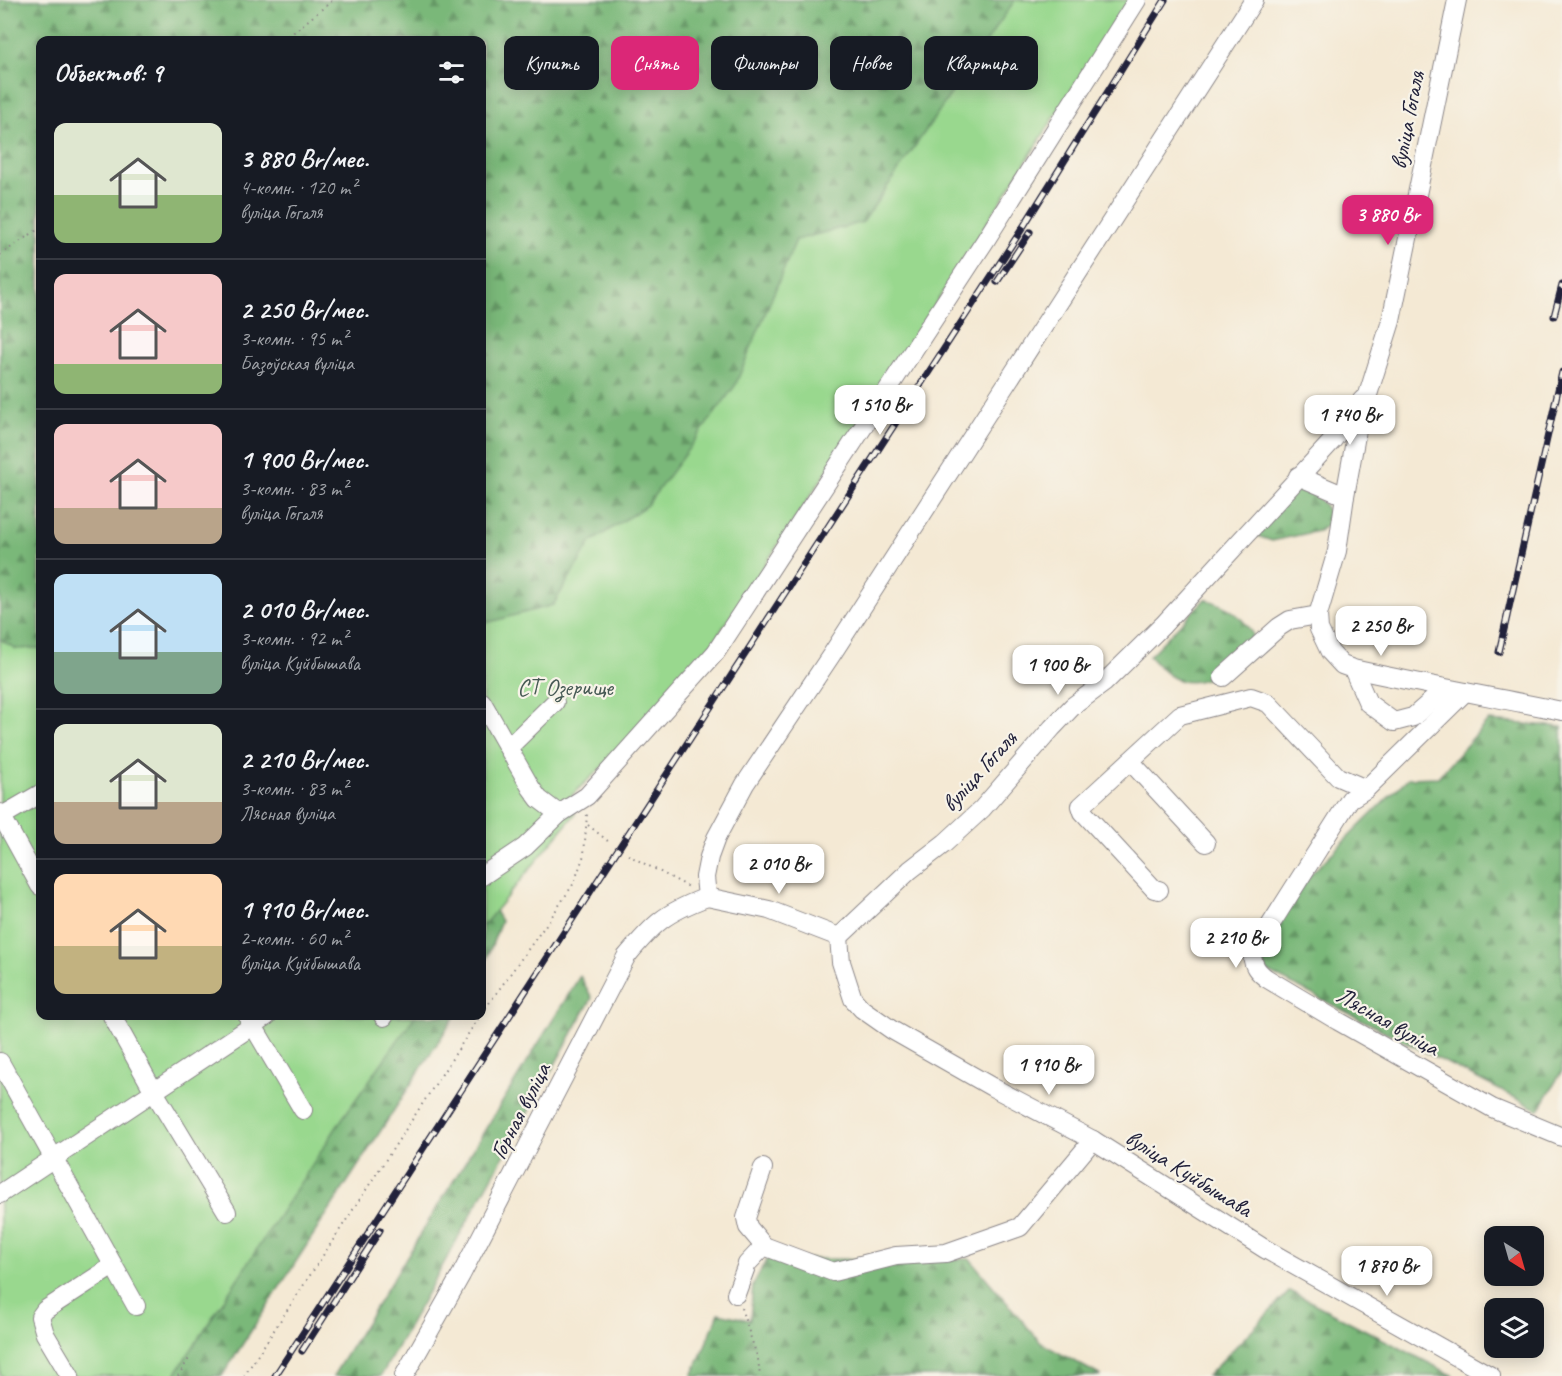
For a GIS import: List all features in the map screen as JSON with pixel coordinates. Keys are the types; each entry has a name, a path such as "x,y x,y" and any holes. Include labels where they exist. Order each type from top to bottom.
{"street":[{"path":"486,873 525,847 564,811 587,796 716,652 985,241 1137,0"},
{"path":"839,937 769,910 707,897 705,877 716,838 745,784 832,654 1254,0"},
{"name":"вуліца Гогаля","path":"1318,615 1337,551 1357,430 1391,321 1456,0"},
{"name":"вуліца Гогаля","path":"839,937 910,870 945,843 982,809 1073,706 1104,682 1163,625 1333,440 1370,390"},
{"path":"1298,476 1345,496"},
{"path":"1223,677 1279,627 1290,620 1318,615 1319,628 1330,652 1342,665 1445,689 1562,711"},
{"path":"1353,669 1368,704 1394,722 1413,717 1445,689"},
{"name":"Лясная вуліца","path":"1465,692 1366,789 1350,799 1252,954 1256,970 1338,1021 1492,1108 1562,1137"},
{"path":"1160,890 1154,889 1111,844 1083,813 1081,806 1180,715 1251,697 1268,704 1338,777 1366,789"},
{"path":"508,748 555,702"},
{"path":"486,709 539,799 564,811"},
{"path":"1130,761 1206,843"},
{"path":"36,797 23,806 1,815 36,879"},
{"name":"Горная вуліца","path":"404,1376 461,1275 626,957 659,920 678,908 707,897"},
{"name":"вуліца Куйбышава","path":"839,937 841,962 853,999 862,1009 892,1030 1093,1140 1265,1249 1491,1376"},
{"path":"114,1020 153,1090 227,1212"},
{"path":"0,1194 255,1020"},
{"path":"257,1020 303,1110"},
{"path":"0,1062 136,1306"},
{"path":"763,1168 746,1218 748,1227 764,1246 833,1272 896,1256 946,1253 1020,1227 1093,1140"},
{"path":"736,1294 747,1264 764,1246"},
{"path":"70,1376 45,1334 40,1317 45,1310 113,1266"}],"path":[{"path":"289,36 333,0"},
{"path":"0,255 36,231"},
{"path":"486,1007 574,883 584,855 588,825 587,796"},
{"path":"588,825 609,842"},
{"path":"628,855 707,897"},
{"path":"244,1376 477,1020"},
{"path":"736,1294 758,1359 760,1376"},
{"path":"178,1376 189,1357"}],"green space":[{"path":"0,0 1025,0 999,36 924,36 924,90 960,90 742,390 651,510 556,610 486,630 486,36 36,36 36,654 0,646"},
{"name":"СТ Озерище","path":"1015,0 1129,0 876,397 711,646 630,741 572,795 575,814 486,922 486,623 553,605 591,542 647,505 735,386 796,240 863,222 953,90 1038,90 1038,36 990,36"},
{"path":"1295,488 1312,493 1324,504 1330,515 1328,525 1318,531 1272,541 1257,536"},
{"path":"1205,599 1233,612 1253,635 1240,657 1227,668 1204,679 1182,681 1160,668 1149,656"},
{"path":"0,639 16,649 36,648 36,1020 412,1020 342,1119 174,1376 0,1376"},
{"path":"1488,721 1562,727 1562,1071 1539,1110 1266,971 1259,951 1312,873 1408,778 1438,777"},
{"path":"488,899 501,921 486,960 486,902"},
{"path":"580,976 592,998 381,1376 333,1376"},
{"path":"402,1020 452,1020 222,1376 156,1376"},
{"path":"767,1259 970,1259 1041,1343 1101,1376 692,1376 719,1313 750,1320 753,1285"},
{"path":"1290,1291 1454,1376 1207,1376"}],"railway":[{"path":"275,1376 1020,232 1165,0"},
{"path":"997,282 1030,232"},
{"path":"1554,316 1562,285"},
{"path":"1499,652 1562,372"},
{"path":"302,1351 380,1230"}]}
